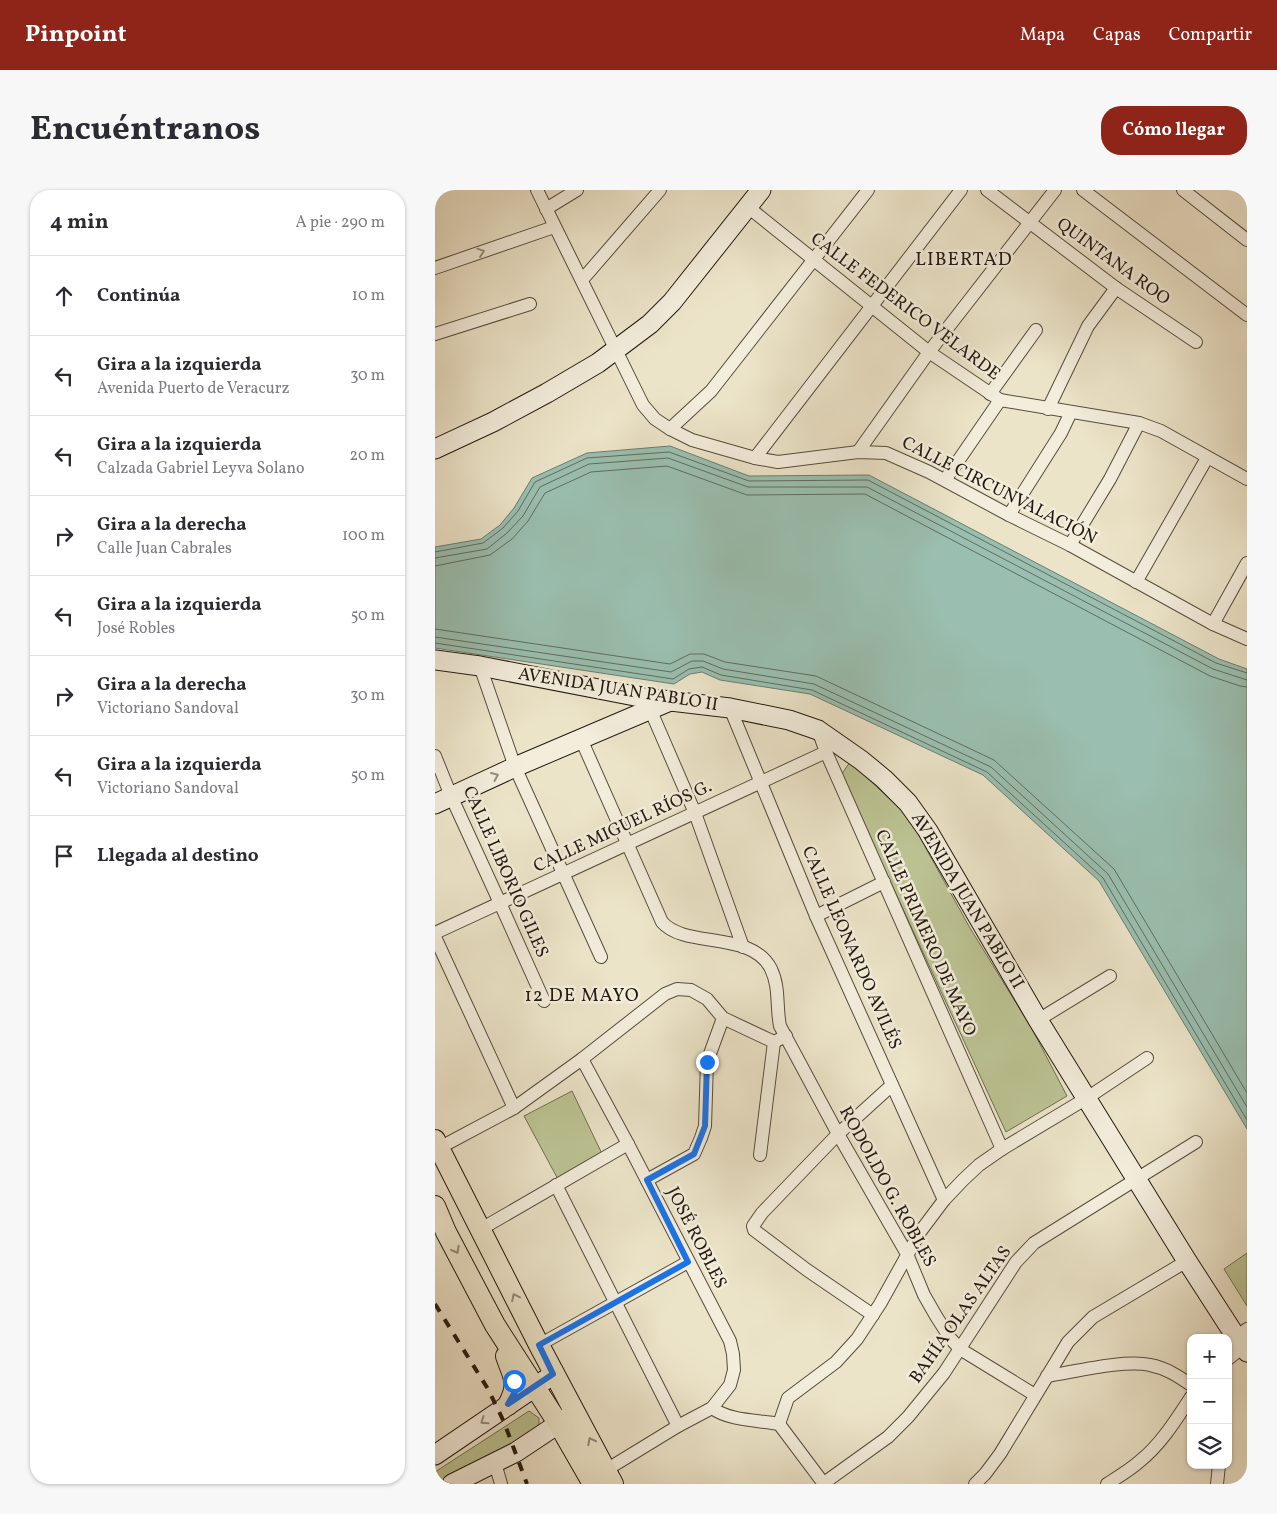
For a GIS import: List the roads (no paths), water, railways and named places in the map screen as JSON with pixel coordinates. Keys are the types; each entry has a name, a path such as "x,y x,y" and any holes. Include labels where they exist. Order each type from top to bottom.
{"main road":[{"path":"435,449 493,422 547,393 617,350 650,324 672,302 761,190"},
{"name":"AVENIDA JUAN PABLO II","path":"435,660 480,666 648,704 671,701 730,708 789,720 818,730 861,760 884,779 908,803 928,831 1038,1020 1187,1261 1243,1341"},
{"path":"443,800 581,739 648,704"},
{"path":"437,1144 553,1374 576,1412 604,1479"},
{"path":"435,1206 446,1232 495,1326 559,1423 604,1479"},
{"path":"495,1326 514,1381 515,1392 508,1404"},
{"path":"435,1455 553,1374"},
{"path":"452,1484 516,1452 576,1412"}],"street":[{"name":"CALLE CIRCUNVALACIÓN","path":"537,190 643,405 655,418 670,429 692,440 755,458 778,462 858,452 886,452 945,480 1009,515 1070,545 1213,624 1247,639"},
{"path":"547,208 577,190"},
{"path":"670,429 711,391 868,190"},
{"path":"755,458 961,190"},
{"name":"QUINTANA ROO","path":"987,190 1116,288 1196,342"},
{"path":"858,452 929,352 1055,190"},
{"path":"1083,190 1247,315"},
{"path":"1183,190 1247,240"},
{"path":"582,280 653,192"},
{"name":"CALLE FEDERICO VELARDE","path":"748,207 929,352 995,397 1048,409 1139,423 1161,431 1247,479"},
{"path":"435,268 554,227"},
{"path":"1048,409 1088,326 1116,288"},
{"path":"435,334 530,304"},
{"path":"945,480 1036,330"},
{"path":"1009,515 1061,433 1071,412"},
{"path":"1070,545 1110,479 1139,423"},
{"path":"1136,582 1207,458"},
{"path":"1213,624 1247,563"},
{"path":"480,666 515,767 601,957"},
{"path":"648,704 695,813 743,947"},
{"name":"CALLE LEONARDO AVILÉS","path":"730,708 816,916 944,1200"},
{"name":"CALLE PRIMERO DE MAYO","path":"818,730 826,752 1002,1149"},
{"path":"581,739 661,922 671,931 743,947"},
{"name":"CALLE MIGUEL RÍOS G.","path":"435,933 826,752"},
{"name":"CALLE LIBORIO GILES","path":"435,756 443,800 501,903 543,1002"},
{"path":"816,916 884,882"},
{"path":"435,938 514,1108"},
{"name":"RODOLDO G. ROBLES","path":"743,947 762,957 771,968 777,987 777,1014 780,1026 837,1134 907,1254 935,1316 960,1349 1035,1395"},
{"path":"1038,1020 1110,976"},
{"path":"437,1144 514,1108 582,1059 665,994 677,990 691,990 707,1000 723,1018 774,1042"},
{"path":"647,1180 694,1154 705,1126 707,1062 723,1018"},
{"path":"774,1042 786,1036"},
{"path":"760,1155 774,1042"},
{"path":"779,1424 788,1398 836,1362 857,1339 893,1281 919,1232 944,1200 979,1166 1002,1149 1087,1098 1147,1058"},
{"name":"JOSÉ ROBLES","path":"582,1059 629,1144 688,1262 730,1340 734,1370 730,1385 712,1408"},
{"path":"873,1315 807,1270 754,1230 754,1223 837,1134 892,1085"},
{"name":"BAHÍA OLAS ALTAS","path":"824,1484 895,1430 924,1398 960,1349 1006,1276 1034,1243 1196,1142"},
{"path":"481,1230 629,1144"},
{"path":"556,1185 678,1426"},
{"path":"975,1484 985,1479 1068,1342 1093,1317 1187,1261"},
{"path":"539,1345 688,1262"},
{"path":"1232,1354 1243,1341"},
{"path":"1047,1376 1131,1363 1150,1364 1174,1373 1187,1382"},
{"path":"1107,1484 1140,1461 1154,1448 1187,1403"},
{"path":"604,1479 678,1426 712,1408 728,1416 779,1424 824,1484"},
{"path":"495,1463 501,1484"},
{"path":"1217,1484 1219,1469"}],"water":[{"path":"670,446 749,476 869,475 1219,659 1247,669 1247,1129 1099,881 983,775 810,694 720,680 702,672 690,674 674,684 435,648 435,547 481,539 500,525 514,508 532,478 587,453"}],"railway":[{"path":"435,1304 488,1389 504,1422 527,1484"}],"district":[{"name":"LIBERTAD","path":"964,260"},
{"name":"12 DE MAYO","path":"582,996"}]}
